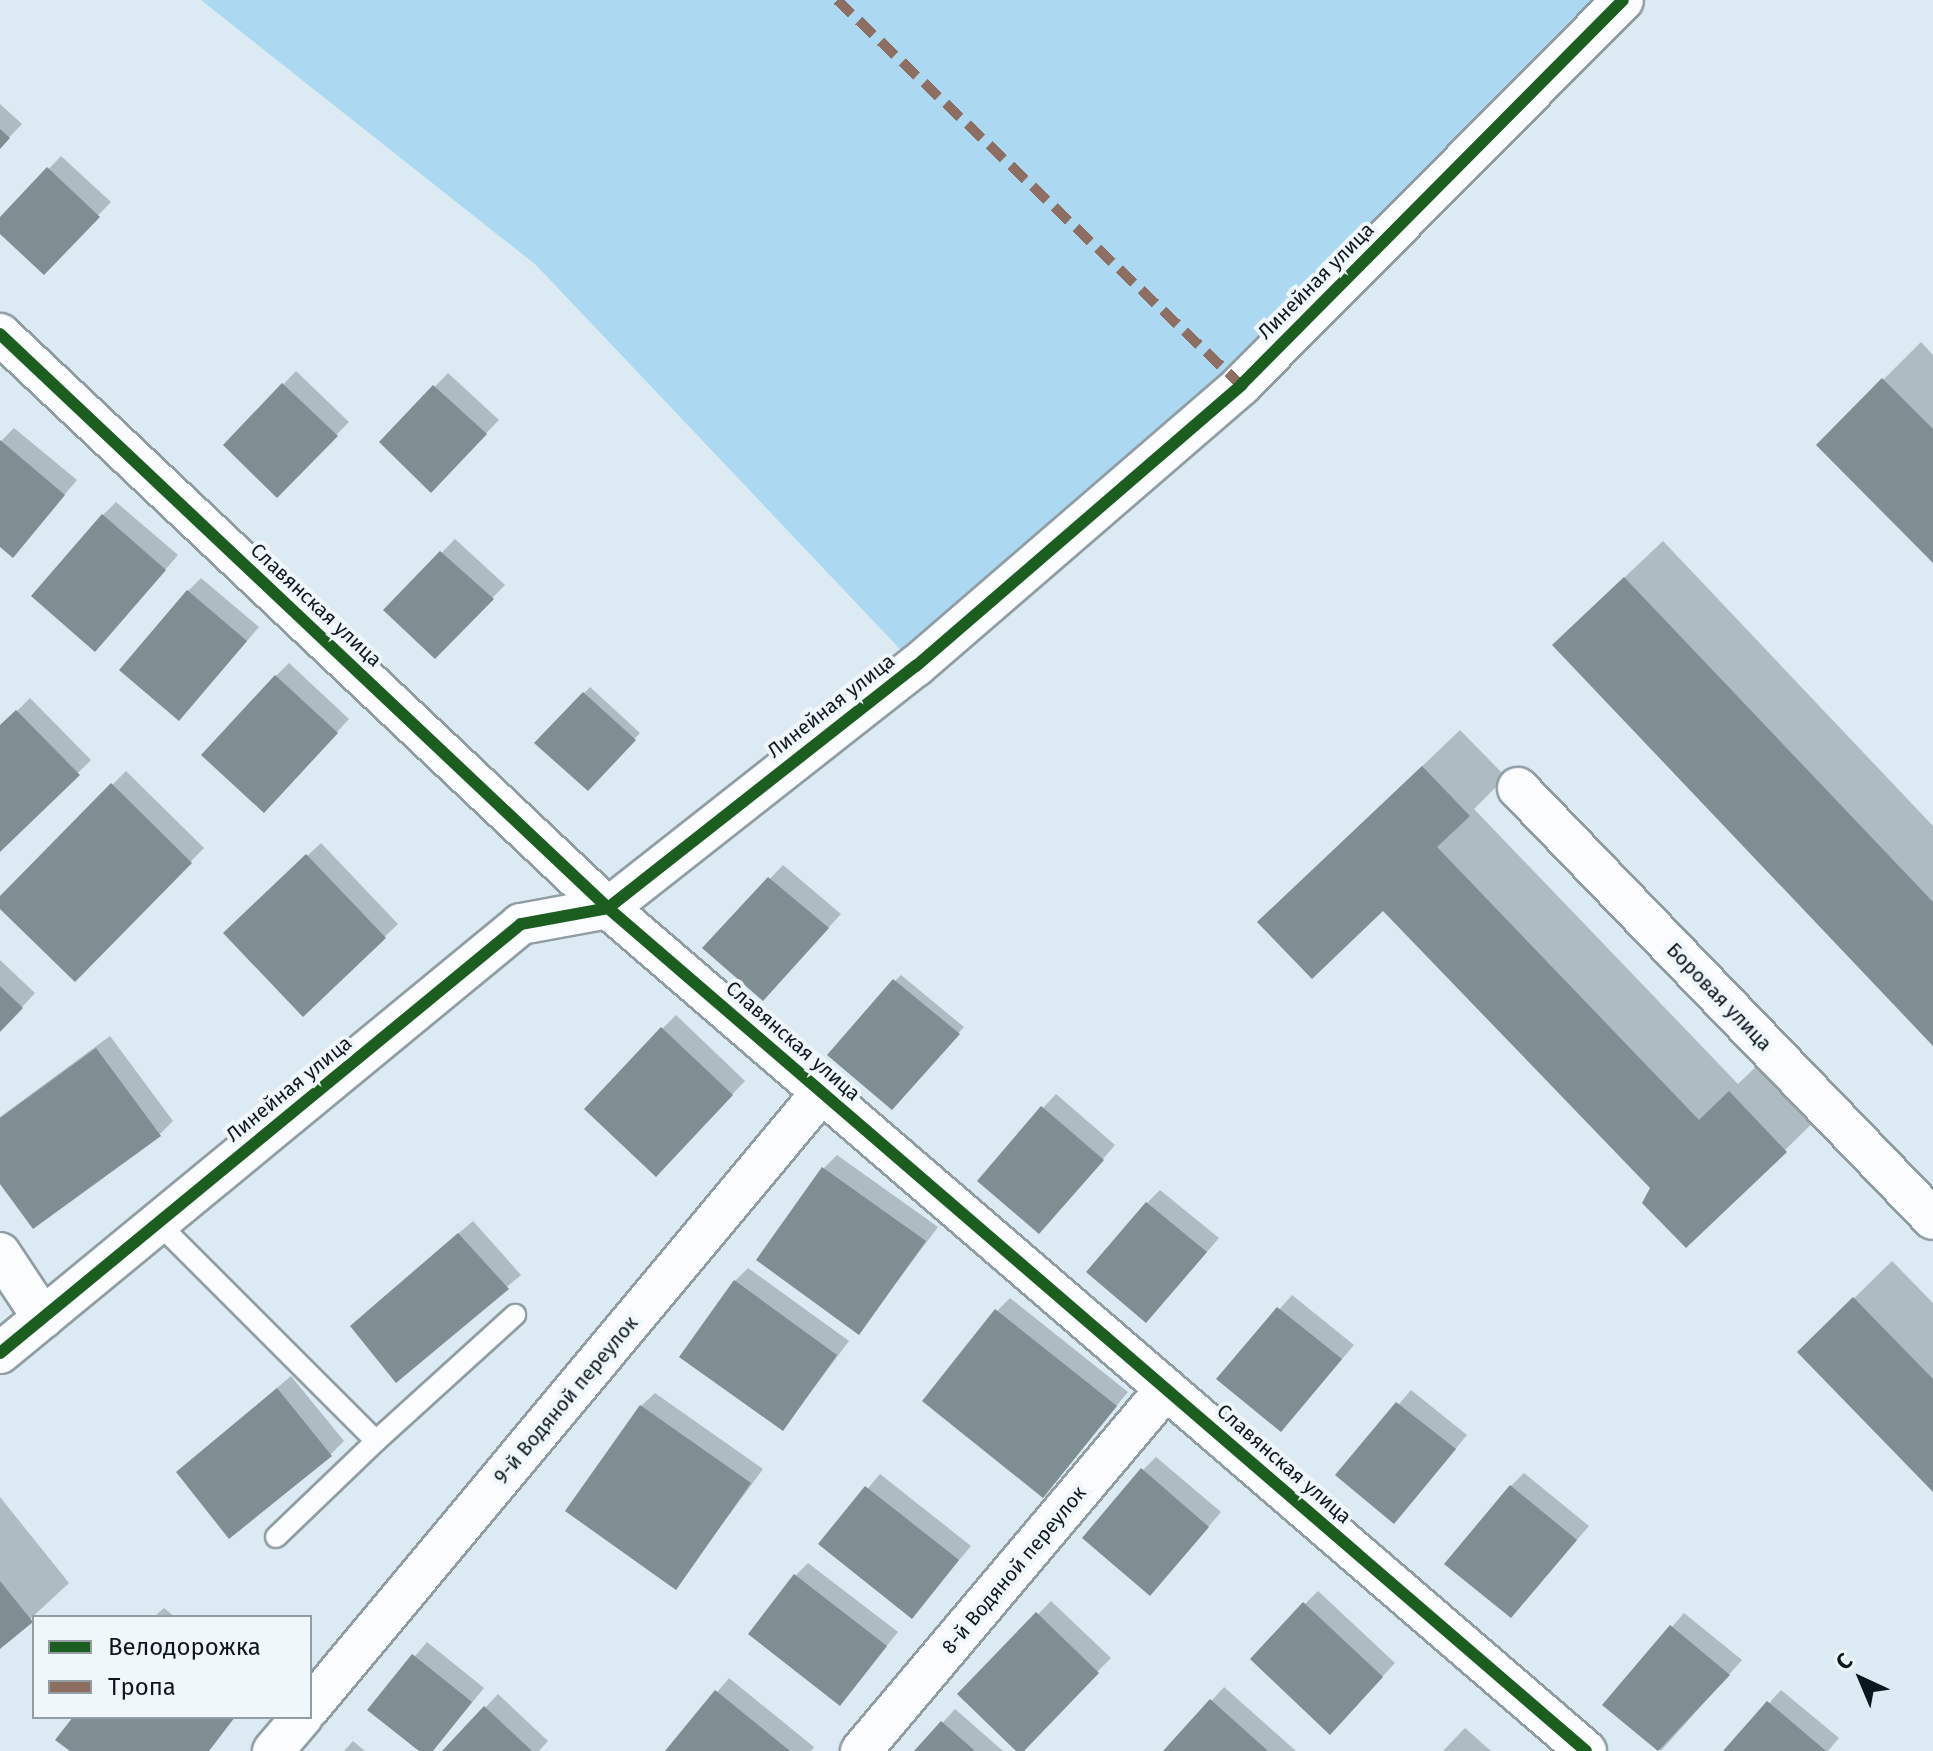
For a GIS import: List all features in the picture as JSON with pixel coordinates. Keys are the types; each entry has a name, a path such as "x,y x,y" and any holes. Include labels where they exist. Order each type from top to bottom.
{"street":[{"name":"Линейная улица","path":"0,1353 521,924 608,908 916,666 1241,385 1623,0"},
{"name":"Славянская улица","path":"0,334 608,908 1586,1751"},
{"name":"Боровая улица","path":"1518,788 1929,1207"},
{"name":"9-й Водяной переулок","path":"312,1705 822,1092"},
{"path":"0,1253 43,1318"},
{"name":"8-й Водяной переулок","path":"861,1751 1166,1389"},
{"path":"273,1751 300,1719"}],"lane":[{"path":"158,1223 376,1441"},
{"path":"276,1537 515,1315"}],"shaded area":[{"path":"201,0 1623,0 916,666 536,265"}],"building":[{"path":"0,129 10,138 0,149"},
{"path":"47,167 100,217 44,275 0,234 0,217"},
{"path":"1882,378 1933,429 1933,563 1816,445"},
{"path":"282,383 338,436 277,498 223,445"},
{"path":"433,385 487,434 431,493 379,442"},
{"path":"0,440 65,495 13,558 0,547"},
{"path":"102,514 166,570 95,652 31,596"},
{"path":"440,551 494,599 435,659 383,610"},
{"path":"1624,577 1933,902 1933,1046 1552,645"},
{"path":"187,590 247,641 179,721 119,670"},
{"path":"275,675 338,733 264,813 201,755"},
{"path":"583,692 636,740 588,791 534,743"},
{"path":"16,710 80,775 0,852 0,725"},
{"path":"1422,766 1470,816 1437,847 1699,1120 1729,1091 1787,1152 1686,1248 1642,1203 1650,1188 1383,911 1312,979 1257,922"},
{"path":"111,783 192,863 75,982 0,909 0,896"},
{"path":"306,854 386,938 303,1017 223,933"},
{"path":"768,877 829,928 763,1001 702,948"},
{"path":"893,979 960,1034 892,1110 827,1055"},
{"path":"0,986 23,1008 0,1032"},
{"path":"661,1027 733,1095 656,1177 584,1109"},
{"path":"96,1048 161,1136 33,1229 0,1184 0,1118"},
{"path":"1041,1106 1104,1160 1039,1234 977,1181"},
{"path":"822,1167 926,1241 859,1335 756,1260"},
{"path":"1146,1202 1207,1252 1146,1323 1086,1272"},
{"path":"458,1233 509,1289 396,1383 350,1326"},
{"path":"734,1280 837,1355 783,1431 679,1357"},
{"path":"1853,1297 1933,1379 1933,1492 1797,1352"},
{"path":"1277,1307 1342,1359 1281,1432 1216,1379"},
{"path":"995,1309 1117,1406 1043,1498 922,1401"},
{"path":"277,1388 332,1456 229,1539 176,1472"},
{"path":"1396,1402 1456,1449 1394,1524 1335,1475"},
{"path":"640,1405 751,1483 676,1590 565,1511"},
{"path":"1141,1468 1209,1527 1150,1596 1082,1538"},
{"path":"1510,1485 1577,1540 1511,1618 1444,1564"},
{"path":"865,1486 959,1560 912,1619 818,1544"},
{"path":"794,1574 887,1646 840,1706 748,1634"},
{"path":"0,1581 32,1623 0,1649"},
{"path":"1303,1602 1383,1677 1330,1735 1250,1659"},
{"path":"1036,1612 1099,1673 1024,1751 1016,1751 957,1694"},
{"path":"1670,1625 1730,1675 1658,1751 1602,1705"},
{"path":"412,1654 472,1702 433,1751 419,1751 367,1710"},
{"path":"715,1690 790,1751 665,1751"},
{"path":"1210,1699 1268,1751 1163,1751"},
{"path":"1767,1701 1826,1751 1723,1751"},
{"path":"484,1706 532,1751 442,1751"},
{"path":"71,1719 233,1719 209,1751 70,1751 55,1740"},
{"path":"941,1721 975,1751 914,1751"}],"marked path":[{"path":"837,0 1241,385"}],"cycle path":[{"path":"0,1353 521,924 608,908 916,666 1241,385 1623,0"},
{"path":"0,334 608,908 1586,1751"}]}
